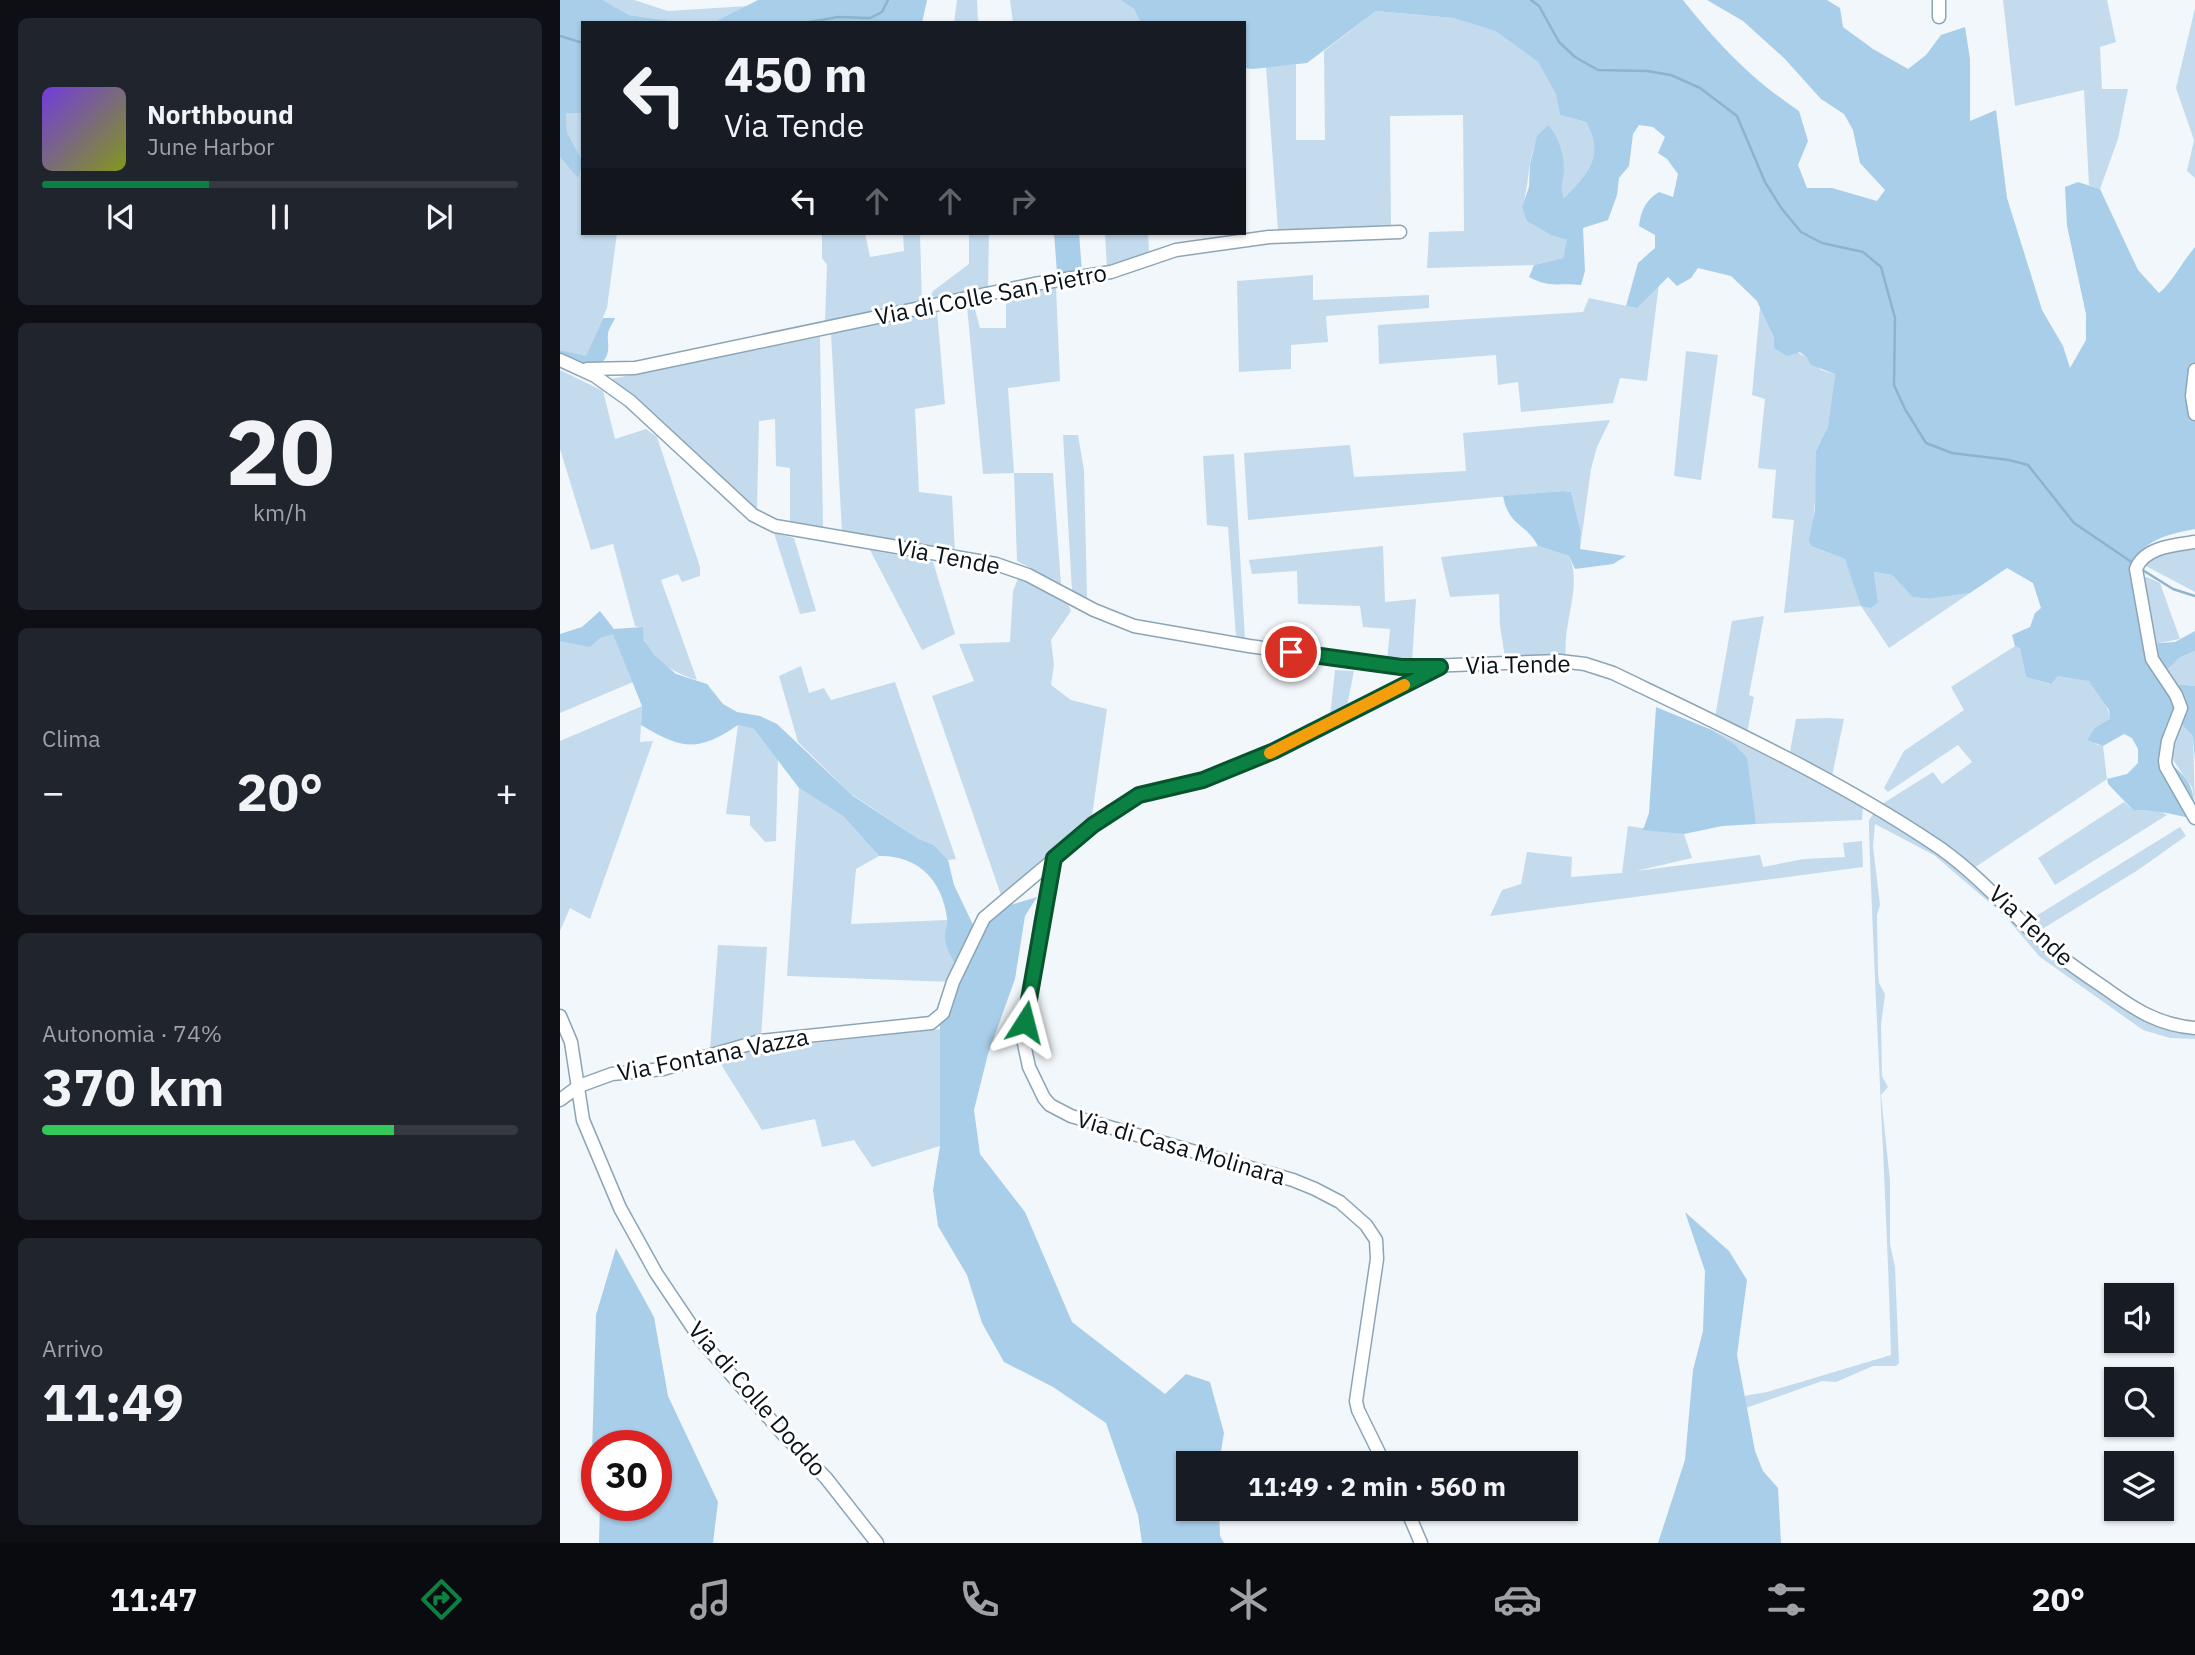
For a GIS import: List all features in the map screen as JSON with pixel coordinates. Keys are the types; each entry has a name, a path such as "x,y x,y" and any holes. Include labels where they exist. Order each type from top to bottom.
{"street":[{"path":"1939,17 1940,0"},
{"name":"Via di Colle San Pietro","path":"583,369 635,368 1034,284 1111,272 1176,250 1269,237 1400,232"},
{"name":"Via Tende","path":"560,360 583,369 630,401 753,515 775,526 996,564 1021,572 1094,610 1134,626 1401,667 1560,661 1585,664 1612,673 1767,747 1846,789 1933,843 1972,872 2059,956 2128,1005 2160,1022 2195,1028"},
{"path":"2195,370 2192,396 2195,414"},
{"path":"2195,542 2145,555 2136,569 2152,659 2180,702 2180,713 2168,741 2166,767 2195,818"},
{"path":"1054,858 1093,825 1139,795 1203,780 1274,751 1440,667"},
{"name":"Via Fontana Vazza","path":"560,1100 579,1086 612,1074 663,1069 760,1041 931,1023 943,1013 953,982 984,918 1054,858"},
{"name":"Via di Casa Molinara","path":"1054,858 1041,920 1023,1039 1036,1084 1050,1105 1071,1116 1293,1180 1340,1202 1366,1225 1376,1240 1377,1259 1356,1401 1378,1451"},
{"name":"Via di Colle Doddo","path":"560,1016 571,1042 583,1120 620,1208 656,1273 701,1340 783,1434 826,1478 877,1543"},
{"path":"1412,1521 1421,1543"}],"shaded area":[{"path":"560,0 603,0 629,15 671,21 581,21 581,113 566,113 567,132 581,158 578,178 560,157"},
{"path":"603,0 634,0 668,11 747,6 716,21 671,21 629,15"},
{"path":"758,0 927,0 922,21 716,21"},
{"path":"957,0 977,0 978,21 954,21"},
{"path":"1010,0 1120,0 1134,9 1140,21 1013,21"},
{"path":"1120,0 1683,0 1736,60 1799,111 1808,141 1798,165 1807,188 1832,188 1877,201 1885,190 1860,163 1853,130 1844,114 1821,99 1784,58 1743,21 1707,0 1827,0 1840,8 1843,27 1873,49 1908,69 1926,55 1941,35 1965,27 1970,59 1970,121 1996,110 2007,198 2042,310 2063,346 2070,368 2086,340 2086,314 2067,226 2065,187 2078,182 2100,189 2138,270 2159,293 2195,247 2195,529 2166,536 2149,544 2131,567 2147,661 2153,674 2174,684 2195,686 2195,762 2193,736 2181,724 2166,725 2159,757 2177,769 2188,782 2193,797 2195,819 2134,811 2108,784 2107,779 2127,774 2138,763 2138,749 2132,738 2124,734 2103,746 2087,740 2095,728 2110,719 2109,710 2089,681 2058,676 2051,684 2026,677 2020,648 2015,646 2012,635 2030,627 2035,613 2041,608 2033,583 2007,568 1970,593 1929,599 1913,597 1892,575 1874,572 1878,602 1871,608 1861,606 1845,559 1811,546 1809,540 1815,510 1816,451 1828,426 1835,374 1811,365 1800,352 1787,356 1774,348 1774,338 1757,301 1731,276 1698,268 1691,278 1677,286 1668,277 1637,308 1626,306 1638,263 1655,248 1655,235 1639,226 1643,210 1647,202 1659,192 1673,197 1678,174 1667,159 1658,153 1665,137 1653,127 1639,125 1633,134 1629,166 1619,178 1617,195 1608,220 1583,228 1585,271 1581,285 1543,283 1529,277 1534,265 1563,258 1567,240 1553,236 1527,221 1522,207 1529,187 1530,164 1537,136 1548,125 1562,151 1564,198 1587,172 1594,155 1594,145 1586,122 1560,115 1556,94 1538,62 1495,31 1453,18 1376,11 1307,63 1253,69 1246,68 1246,21 1140,21 1134,9"},
{"path":"2003,0 2107,0 2116,42 2100,47 2102,89 2128,89 2118,139 2100,189 2089,185 2084,90 2015,106"},
{"path":"2195,8 2195,178 2187,171 2194,140 2176,88"},
{"path":"1376,11 1453,18 1495,31 1538,62 1557,94 1560,115 1586,122 1594,145 1594,155 1587,172 1564,198 1561,189 1564,168 1548,125 1532,153 1522,208 1553,236 1568,240 1563,258 1534,265 1427,268 1429,232 1464,231 1463,115 1390,116 1391,227 1278,230 1266,67 1296,64 1296,140 1325,140 1324,51"},
{"path":"566,113 581,113 581,159 567,132"},
{"path":"560,157 578,177 581,167 581,235 617,235 607,308 586,357 560,350"},
{"path":"822,235 865,235 870,257 904,251 903,235 920,235 922,304 825,322 827,265 822,258"},
{"path":"969,235 989,235 988,287 928,301 933,291 969,264"},
{"path":"1054,235 1079,235 1082,272 1057,273"},
{"path":"1105,235 1148,235 1149,251 1107,268"},
{"path":"1313,275 1313,300 1429,295 1429,308 1326,316 1328,342 1291,345 1291,369 1239,372 1237,281"},
{"path":"1659,283 1647,381 1620,378 1613,403 1521,412 1518,382 1498,385 1496,355 1379,364 1378,325 1583,312 1589,298 1636,308"},
{"path":"1056,287 1060,381 1008,388 1014,473 983,474 967,307 974,306 980,328 1006,328 1006,298"},
{"path":"1760,307 1774,338 1821,370 1835,374 1828,426 1816,451 1811,546 1845,559 1853,577 1878,602 1874,572 1892,575 1914,597 1929,599 1970,593 1889,648 1861,606 1784,613 1794,520 1772,518 1776,470 1758,468 1765,399 1752,395"},
{"path":"937,311 945,404 915,409 919,492 952,496 955,553 842,532 831,334"},
{"path":"603,318 615,318 608,333 608,351 601,363 588,365 560,357 560,350 586,356"},
{"path":"820,337 823,528 790,522 790,468 776,466 775,419 759,421 757,510 611,379"},
{"path":"1686,351 1718,355 1701,480 1674,476"},
{"path":"560,370 603,391 615,439 646,429 657,437 700,567 700,576 682,582 678,574 661,580 697,680 678,673 661,662 648,647 642,628 635,626 613,544 591,550 560,449"},
{"path":"1610,420 1597,447 1591,469 1580,549 1581,532 1571,492 1563,491 1248,520 1244,453 1350,445 1354,477 1466,471 1463,433"},
{"path":"1063,435 1078,435 1084,470 1087,598 1072,591"},
{"path":"1234,454 1245,639 1236,637 1228,527 1207,525 1203,456"},
{"path":"1014,473 1053,473 1061,584 1017,561"},
{"path":"1571,492 1581,532 1580,549 1626,556 1613,564 1575,569 1569,556 1538,546 1509,514 1503,496"},
{"path":"774,533 794,538 816,611 800,614"},
{"path":"1383,546 1385,602 1416,599 1412,662 1387,661 1390,629 1363,627 1360,606 1298,604 1297,571 1252,574 1249,560"},
{"path":"1538,546 1569,556 1573,567 1566,657 1506,663 1500,626 1499,594 1450,597 1441,557"},
{"path":"2195,547 2195,592 2144,565 2165,552"},
{"path":"870,550 933,562 955,634 922,650"},
{"path":"1019,576 1068,604 1071,611 1051,640 1054,665 1051,685 1071,700 1107,709 1092,816 1001,895 932,696 974,681 959,644 1010,642 1013,591"},
{"path":"2147,577 2160,583 2180,639 2158,643 2155,649 2142,578"},
{"path":"600,611 614,629 643,627 644,640 654,655 676,674 707,684 723,704 737,712 760,716 777,724 853,796 919,839 934,845 948,860 954,885 976,931 997,909 1037,897 1025,916 1015,979 988,1054 974,1110 980,1154 1025,1212 1072,1322 1165,1394 1186,1374 1210,1382 1224,1433 1221,1451 1176,1451 1176,1521 1219,1521 1220,1536 1224,1543 1142,1543 1138,1515 1106,1423 1053,1387 1004,1362 982,1323 967,1275 938,1226 933,1190 940,1146 940,1019 958,969 948,951 945,936 947,918 934,881 926,872 905,860 879,856 843,816 799,788 754,729 738,725 712,740 690,744 668,739 641,725 642,706 613,634 600,638 590,647 560,641 560,634 582,627"},
{"path":"1764,616 1749,695 1754,697 1747,733 1715,717 1732,621"},
{"path":"2195,631 2195,651 2179,658 2168,669 2161,665 2155,649 2158,643 2175,642"},
{"path":"613,633 633,682 560,713 560,641 600,638"},
{"path":"2015,646 2020,647 2026,677 2050,684 2057,676 2079,678 2090,682 2096,689 2110,717 2095,744 2103,746 2107,779 1974,868 1925,831 1882,804 1933,772 1942,784 1972,762 1958,745 1888,792 1884,788 1904,751 1964,710 1951,687"},
{"path":"2195,651 2195,686 2174,684 2161,665 2168,669 2179,658"},
{"path":"801,666 809,693 824,688 831,700 895,682 956,859 948,860 934,845 919,839 851,794 798,742 779,676"},
{"path":"1335,670 1354,671 1347,706 1330,716"},
{"path":"642,706 640,742 653,741 590,919 570,908 560,931 560,741"},
{"path":"1656,707 1712,730 1735,745 1747,758 1756,824 1722,826 1684,834 1643,830 1649,813"},
{"path":"1796,719 1844,719 1832,776 1790,752"},
{"path":"2181,724 2193,736 2195,805 2192,787 2173,760 2171,748"},
{"path":"738,725 754,729 778,760 776,841 765,842 750,825 750,816 726,814"},
{"path":"1712,730 1814,778 1863,808 1862,820 1756,824 1751,799"},
{"path":"799,788 843,816 879,856 856,869 851,924 947,920 945,940 959,969 953,982 787,976"},
{"path":"2124,802 2134,811 2158,810 2167,815 2055,885 2038,858"},
{"path":"1874,813 1936,850 2085,979 2143,1020 2161,1028 2195,1032 2195,1039 2170,1038 2143,1030 2040,957 2004,915 1934,855 1875,824 1873,846 1880,905 1877,915 1878,972 1879,983 1885,994 1881,1025 1882,1076 1888,1087 1881,1095 1890,1181 1890,1244 1895,1267 1899,1363 1896,1366 1873,1366 1836,1382 1822,1381 1746,1408 1744,1396 1767,1392 1891,1355 1869,831 1869,820"},
{"path":"1628,826 1684,834 1692,858 1636,871 1760,855 1763,867 1804,859 1845,857 1843,843 1862,841 1863,867 1490,916 1502,890 1521,884 1527,852 1572,857 1571,877 1622,873"},
{"path":"2180,827 2186,836 2138,870 2039,931 2028,921"},
{"path":"718,945 767,947 761,1038 710,1049"},
{"path":"940,1029 940,1146 872,1167 854,1140 822,1147 815,1119 762,1130 717,1058 752,1050"},
{"path":"1685,1212 1729,1251 1747,1280 1737,1355 1755,1451 1763,1471 1778,1488 1781,1543 1658,1543 1685,1460 1693,1370 1703,1331 1705,1271"},
{"path":"616,1248 654,1317 668,1396 718,1502 713,1543 599,1543 600,1521 672,1521 672,1430 593,1430 596,1315"}],"waterway":[{"path":"815,21 838,17 870,18 882,12 888,0"},
{"path":"1531,0 1539,6 1559,42 1575,57 1598,70 1647,71 1671,75 1700,88 1737,116 1765,182 1801,232 1822,243 1863,252 1881,267 1895,318 1894,385 1926,443 1952,453 2028,465 2074,523 2133,563"},
{"path":"560,36 581,42"},
{"path":"2141,569 2173,589 2195,596"}],"slow traffic":[{"path":"1270,753 1404,685"}],"route":[{"path":"1025,1022 1054,858 1093,825 1139,795 1203,780 1274,751 1440,667 1401,667 1291,652"}]}
